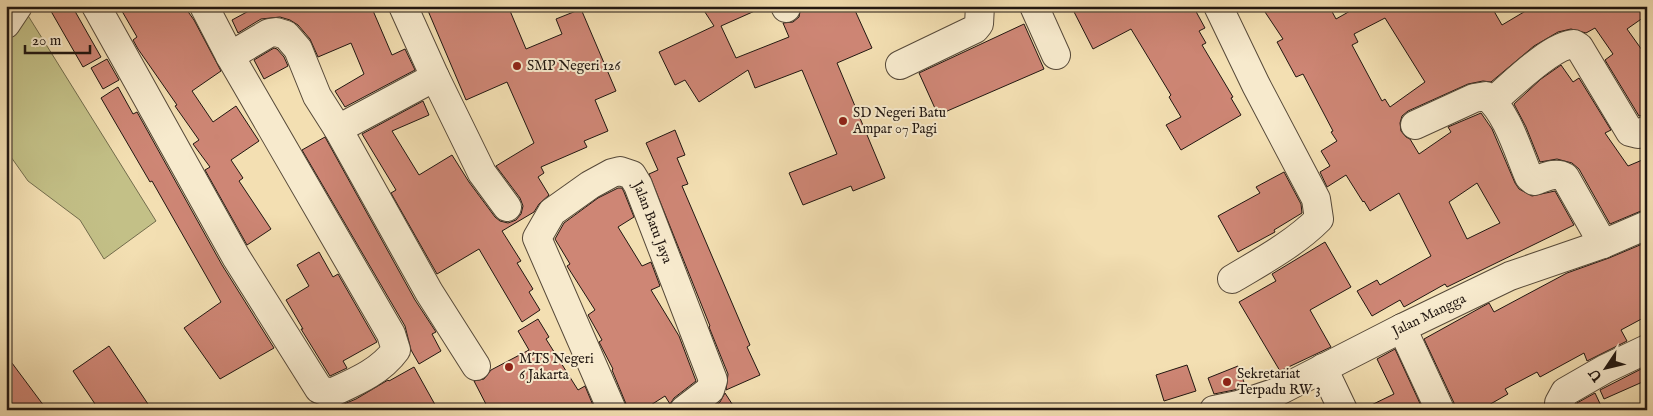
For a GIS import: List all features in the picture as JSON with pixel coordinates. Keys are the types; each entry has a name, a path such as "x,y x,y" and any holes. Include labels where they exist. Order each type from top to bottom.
{"street":[{"path":"6,24 18,6"},
{"path":"96,6 236,257 318,389 331,393 362,379 388,361 396,350 391,334 230,56 204,6"},
{"path":"403,6 434,76 482,172 506,207"},
{"path":"900,65 976,29 979,24 980,6"},
{"path":"1034,6 1056,55"},
{"path":"1218,6 1256,85 1316,200 1319,219 1269,257 1232,279"},
{"path":"230,56 269,33 276,32 286,34 298,49 317,96 338,129 429,292 476,366"},
{"path":"1493,101 1539,61 1563,47 1574,44 1579,48 1630,132 1638,134 1647,130"},
{"path":"338,129 434,76"},
{"path":"1415,125 1474,98 1486,96 1493,101 1504,120 1528,177 1534,181 1555,174 1565,177 1603,244"},
{"name":"Jalan Batu Jaya","path":"612,410 537,238 552,212 590,185 612,173 620,171 632,175 638,185 713,380 710,390 684,410"},
{"name":"Jalan Mangga","path":"1214,410 1238,405 1277,392 1402,328 1510,276 1603,244 1647,225"},
{"path":"1402,328 1440,410"},
{"path":"1561,410 1559,403 1565,392 1647,349"},
{"path":"1323,368 1343,410"}],"shaded area":[{"path":"27,14 156,221 104,259 80,220 28,181 6,150 6,46"}],"building":[{"path":"48,6 72,6 101,57 83,67"},
{"path":"119,6 184,6 194,20 221,71 192,91 213,122 236,106 259,141 231,160 243,178 239,181 271,229 247,245 205,170 210,167 193,144 199,140 138,49 133,40 137,37"},
{"path":"258,6 371,6 392,55 405,49 415,70 345,107 335,91 364,74 351,43 318,57 310,39 298,25 280,17 261,19 238,33 232,20"},
{"path":"426,6 508,6 526,49 562,34 556,19 581,9 616,91 595,100 608,131 584,141 587,147 541,167 544,173 538,177 549,195 539,204 534,212 502,231 521,261 517,263 533,289 529,292 540,310 522,322 479,249 437,274 391,193 396,190 362,134 423,101 429,115 392,131 419,175 452,155 495,217 500,221 508,223 516,220 521,214 523,206 520,198 496,166 534,143 507,82 466,100"},
{"path":"701,6 766,6 721,26 736,58 789,37 783,23 793,22 799,17 801,6 853,6 872,48 837,63 885,178 853,191 851,186 803,205 789,173 837,154 802,70 755,88 748,70 699,102 685,80 675,85 659,52 714,26"},
{"path":"1071,6 1193,6 1205,28 1199,31 1206,43 1202,45 1233,97 1231,98 1241,115 1181,150 1166,125 1181,117 1169,97 1171,95 1131,29 1093,49"},
{"path":"1261,6 1329,6 1336,19 1359,6 1491,6 1502,25 1534,6 1647,6 1647,15 1627,29 1647,57 1647,114 1639,116 1605,60 1613,54 1595,28 1586,33 1571,29 1558,32 1534,46 1491,82 1483,81 1468,84 1408,111 1402,116 1400,123 1401,131 1410,139 1419,154 1451,132 1448,127 1481,113 1492,129 1519,189 1532,196 1555,191 1574,225 1447,287 1445,284 1404,307 1400,300 1372,316 1357,291 1377,280 1380,285 1431,256 1399,193 1370,211 1346,175 1327,187 1320,172 1330,166 1321,151 1337,141 1303,74 1296,77 1277,42 1283,39","holes":["1385,18 1425,82 1390,107 1385,99 1382,101 1352,45 1358,42 1354,34","1477,183 1500,223 1467,239 1449,202"]},
{"path":"1024,24 1044,69 938,115 919,73"},
{"path":"274,48 284,57 288,66 264,79 254,60"},
{"path":"107,59 119,80 103,89 91,68"},
{"path":"1561,65 1573,82 1579,78 1611,130 1605,133 1628,166 1647,158 1647,210 1610,224 1579,169 1572,163 1557,159 1540,162 1526,127 1514,104 1541,79"},
{"path":"118,87 133,114 137,112 222,265 274,348 220,379 184,328 221,302 152,181 150,182 101,98"},
{"path":"675,130 685,155 677,158 688,184 682,186 750,345 747,347 760,375 726,390 728,374 649,174 658,170 646,143"},
{"path":"325,137 415,300 436,332 432,334 441,351 419,364 411,350 405,326 302,150"},
{"path":"1284,172 1301,204 1302,213 1274,230 1275,232 1238,252 1218,216 1260,193 1256,187"},
{"path":"618,188 622,188 634,217 618,227 642,266 651,262 660,286 651,290 679,336 696,381 674,398 670,404 665,396 643,410 627,410 613,369 599,342 602,340 588,315 595,310 567,266 570,264 555,239 564,223 598,198"},
{"path":"1325,242 1351,287 1310,310 1331,347 1280,371 1239,302 1276,281 1272,274"},
{"path":"1647,242 1647,316 1621,330 1627,341 1587,361 1584,353 1540,377 1537,372 1505,389 1508,394 1480,410 1455,410 1454,403 1424,339 1489,303 1494,312 1567,273"},
{"path":"319,252 333,277 338,274 377,342 343,361 347,368 330,376 301,329 303,329 286,300 309,286 297,265"},
{"path":"538,319 549,337 546,339 578,390 585,386 595,410 489,410 474,381 484,379 491,370 529,350 518,331"},
{"path":"109,346 152,410 99,410 73,371"},
{"path":"1395,349 1423,410 1361,410 1394,394 1377,359"},
{"path":"6,355 47,410 17,410 6,396"},
{"path":"1187,365 1196,391 1164,401 1156,375"},
{"name":"Sekretariat Terpadu RW 3","path":"1238,366 1245,385 1234,390 1214,394 1208,378"},
{"path":"1647,366 1647,380 1604,399 1600,390"},
{"path":"414,367 438,410 327,410 356,399"},
{"path":"725,393 736,410 710,410 720,402"},
{"path":"1595,393 1603,410 1576,410 1577,403"}],"place":[{"name":"SMP Negeri 126","path":"517,66"},
{"name":"SD Negeri Batu Ampar 07 Pagi","path":"843,121"},
{"name":"MTS Negeri 6 Jakarta","path":"509,367"},
{"name":"Sekretariat Terpadu RW 3","path":"1227,382"}]}
